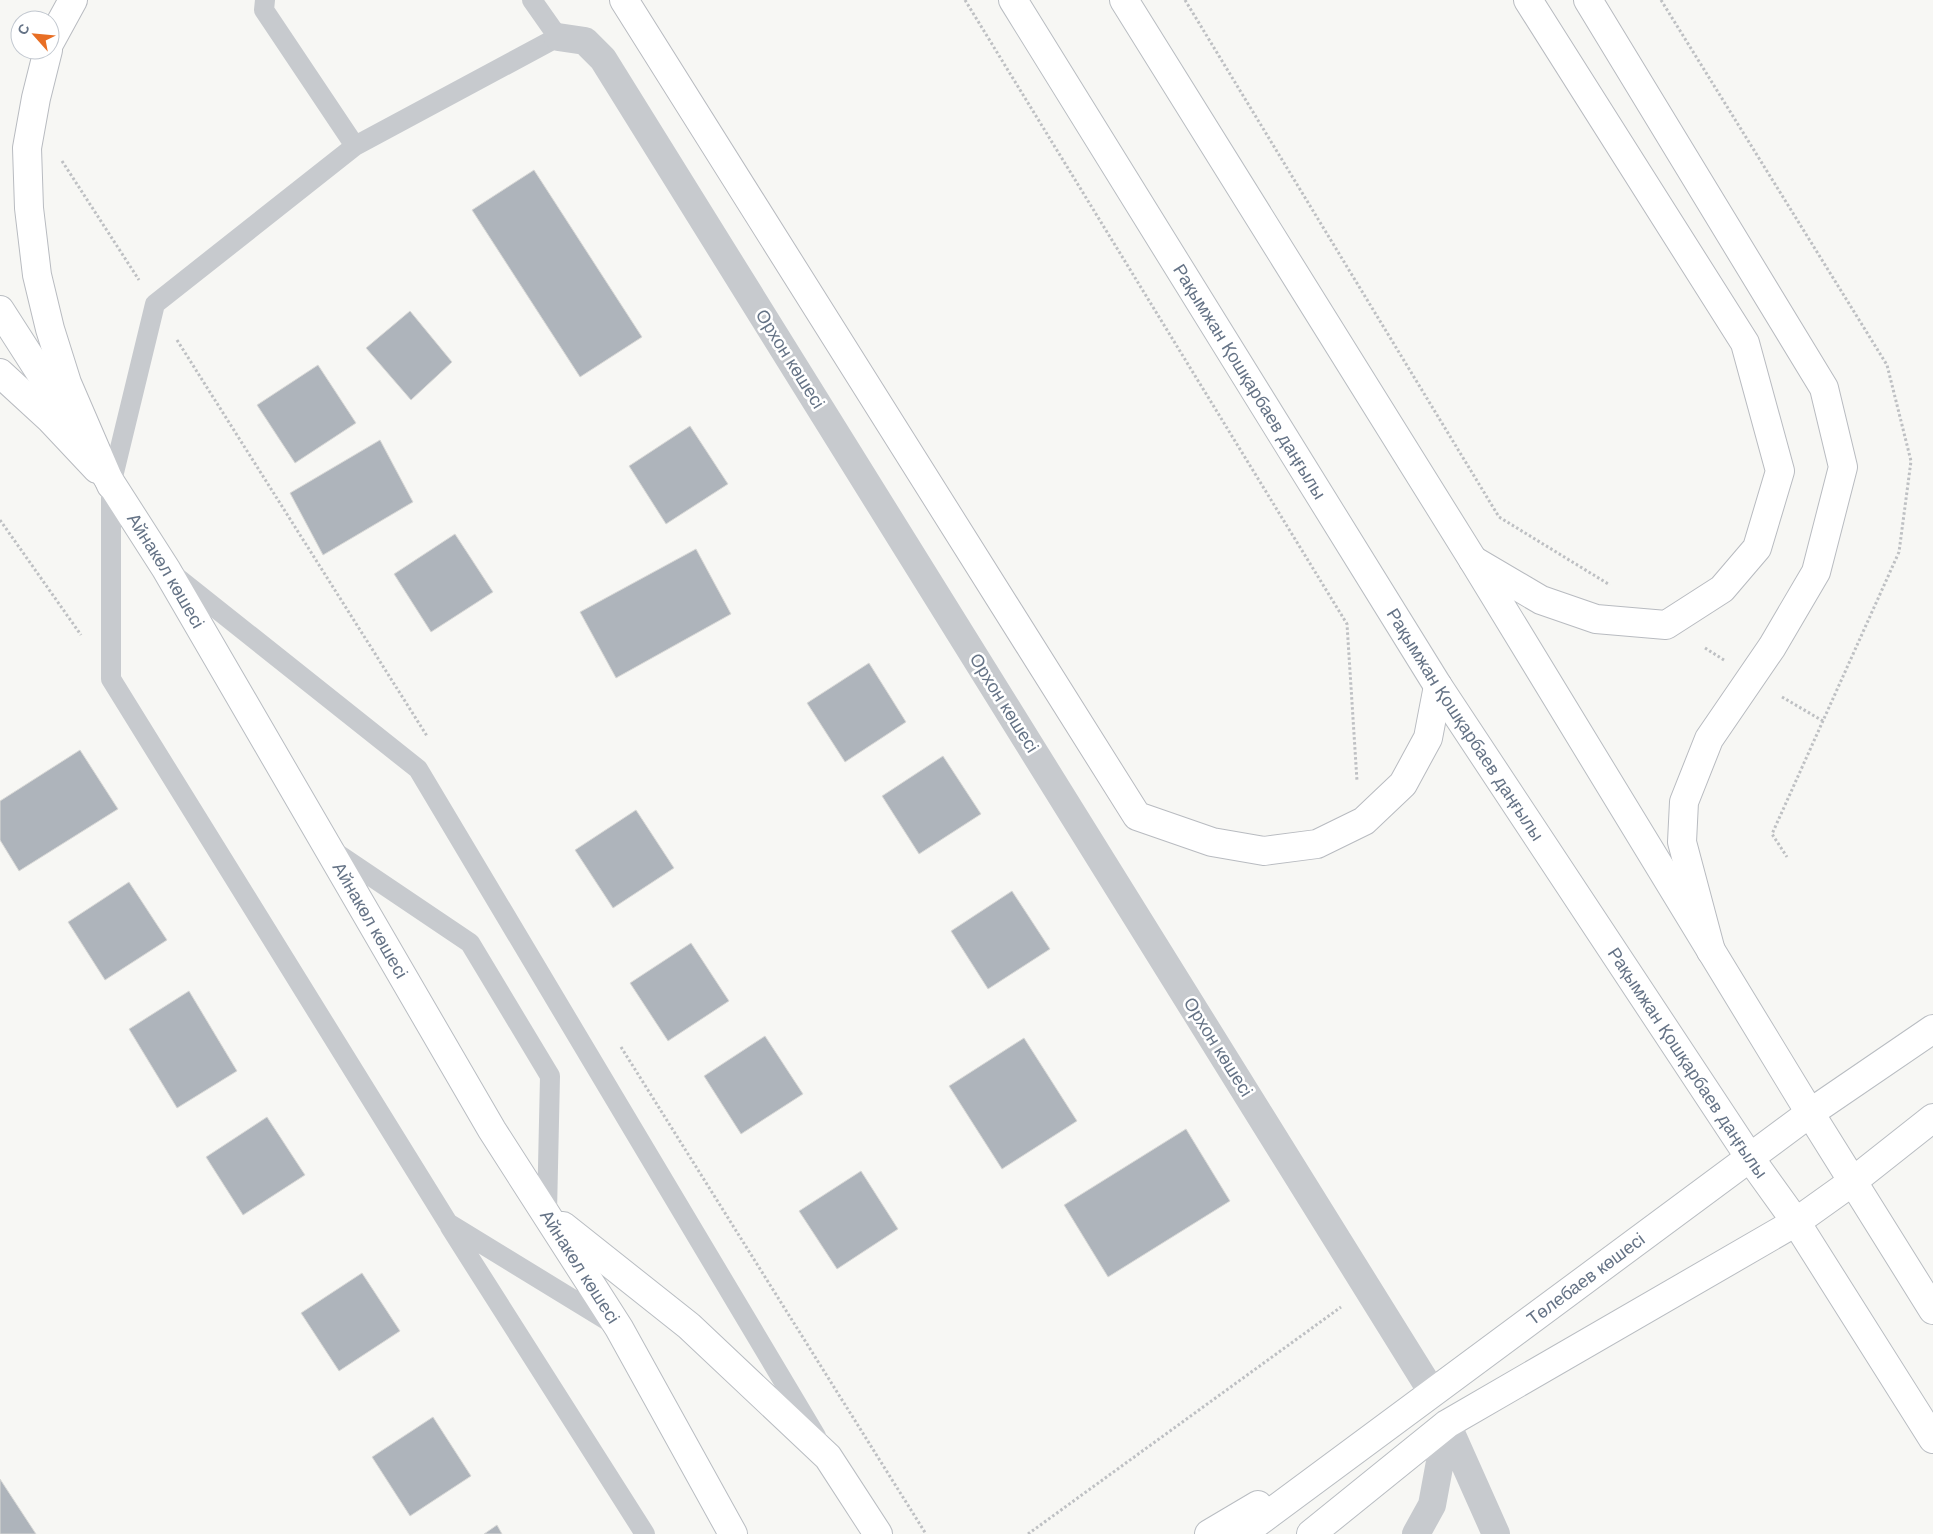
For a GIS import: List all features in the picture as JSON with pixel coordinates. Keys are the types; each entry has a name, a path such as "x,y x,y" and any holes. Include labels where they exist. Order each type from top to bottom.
{"main road":[{"path":"60,24 73,0"},
{"path":"624,0 1137,816 1212,842 1264,851 1316,844 1364,821 1402,784 1428,738 1438,686"},
{"name":"Рақымжан Қошқарбаев даңғылы","path":"1013,0 1438,686 1750,1158 1796,1222 1933,1439"},
{"path":"1124,0 1474,560 1852,1182 1933,1310"},
{"path":"1474,560 1541,600 1596,619 1666,625 1722,588 1756,548 1780,471 1745,343 1528,0"},
{"path":"1588,0 1824,388 1842,467 1816,572 1772,646 1709,739 1684,802 1682,842 1711,951"},
{"path":"46,60 27,148 29,208 37,275 50,329 67,383 111,485"},
{"name":"Айнакөл көшесі","path":"0,310 166,569 492,1130 547,1212 619,1328 733,1534"},
{"path":"0,373 50,419 111,485"},
{"name":"Төлебаев көшесі","path":"1242,1534 1810,1113 1933,1030"},
{"path":"1311,1534 1447,1424 1796,1222 1852,1182 1933,1118"},
{"path":"547,1212 689,1326 828,1458 878,1534"},
{"path":"1208,1534 1359,1447"}],"street":[{"name":"Орхон көшесі","path":"558,37 585,41 603,59 1432,1392"},
{"path":"1416,1534 1432,1505 1447,1424"},
{"path":"1447,1424 1496,1534"}],"lane":[{"path":"265,0 264,10 354,146"},
{"path":"532,0 558,37 354,146 155,304 111,485 111,679 448,1223 645,1534"},
{"path":"166,569 418,770 828,1458"},
{"path":"329,848 470,943 550,1076 547,1212"},
{"path":"448,1223 619,1328"}],"path":[{"path":"965,0 1346,624 1357,785"},
{"path":"1184,0 1499,517 1614,588"},
{"path":"0,520 111,679"},
{"path":"1705,648 1728,662"},
{"path":"1782,696 1823,721"},
{"path":"1028,1534 1367,1288"}],"building":[{"path":"534,170 642,337 580,377 472,210"},
{"path":"410,311 452,362 411,400 366,348"},
{"path":"318,365 356,423 295,463 257,405"},
{"path":"690,426 728,484 666,524 629,466"},
{"path":"380,440 413,502 323,555 290,493"},
{"path":"455,534 493,592 431,632 394,574"},
{"path":"696,549 731,614 616,678 580,612"},
{"path":"869,663 906,722 845,762 807,703"},
{"path":"80,750 118,809 19,871 0,840 0,801"},
{"path":"943,756 981,814 919,854 882,796"},
{"path":"636,810 674,868 613,908 575,850"},
{"path":"129,882 167,940 105,980 68,922"},
{"path":"1012,891 1050,949 988,989 951,931"},
{"path":"691,943 729,1001 668,1041 630,983"},
{"path":"189,991 237,1071 177,1108 129,1029"},
{"path":"765,1036 803,1094 741,1134 704,1076"},
{"path":"1024,1038 1077,1121 1002,1169 949,1086"},
{"path":"267,1117 305,1175 243,1215 206,1157"},
{"path":"1186,1129 1230,1201 1108,1277 1064,1205"},
{"path":"861,1171 898,1229 837,1269 799,1211"},
{"path":"362,1273 400,1331 339,1371 301,1313"},
{"path":"433,1417 471,1476 410,1516 372,1457"},
{"path":"0,1479 36,1534 0,1534"},
{"path":"497,1525 502,1534 484,1534"}]}
